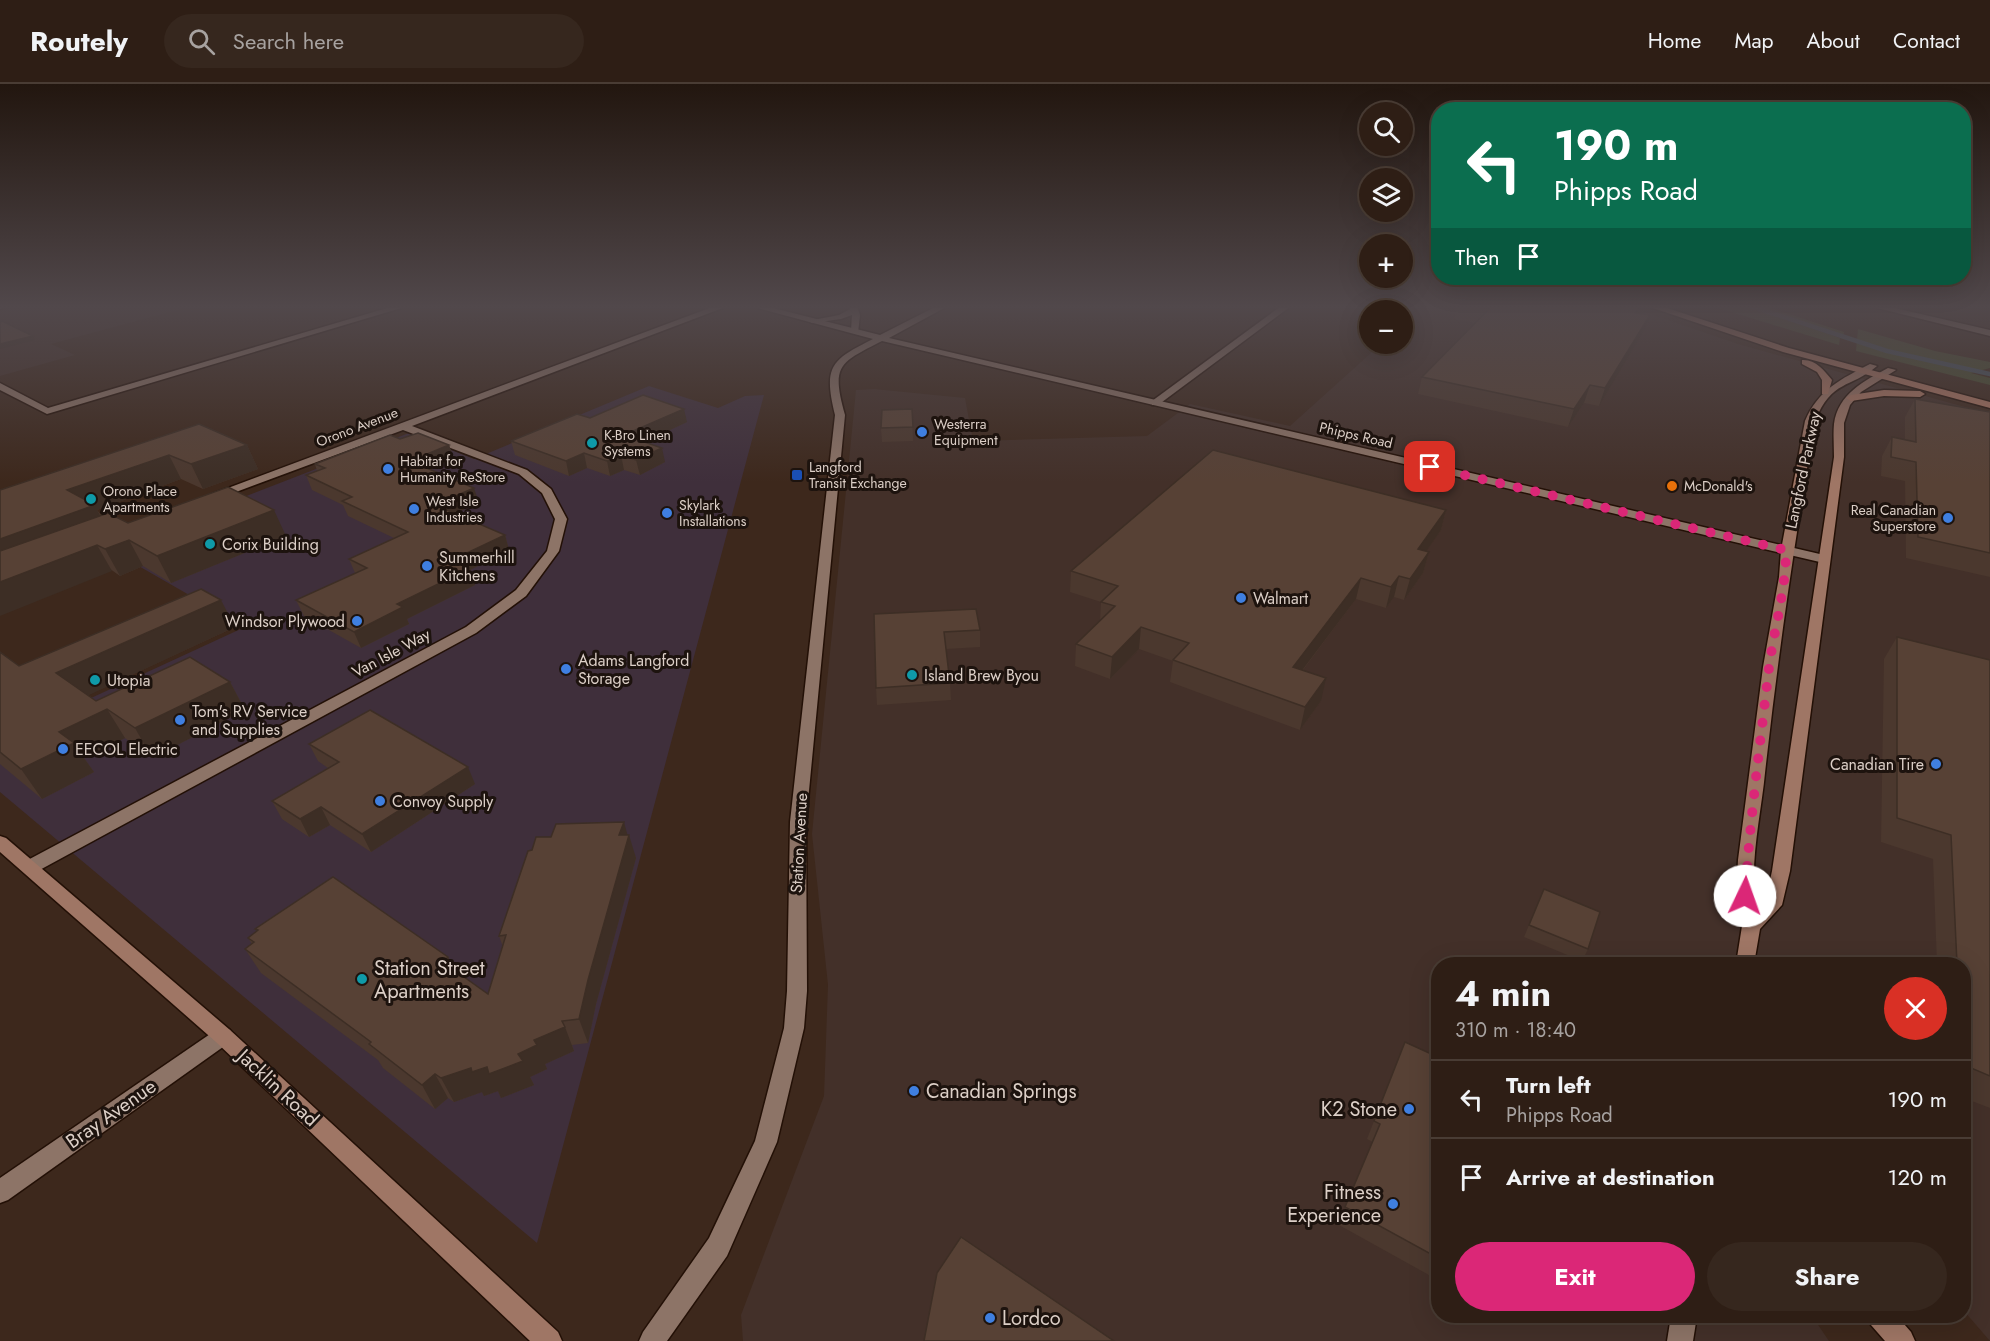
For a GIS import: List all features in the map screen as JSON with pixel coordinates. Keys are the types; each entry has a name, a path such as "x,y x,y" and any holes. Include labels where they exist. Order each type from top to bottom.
{"main road":[{"path":"1811,365 1820,370 1827,380 1826,392"},
{"path":"1837,365 1990,405"},
{"path":"1869,365 1990,396"},
{"name":"Langford Parkway","path":"1746,957 1751,926 1745,896 1747,860 1770,667 1785,577 1786,550 1810,421 1815,406 1826,392 1873,366"},
{"name":"Langford Parkway","path":"1751,926 1773,905 1781,871 1839,457 1839,423 1843,410 1857,389 1891,370"},
{"path":"1851,398 1884,393 1905,393 1970,401"},
{"name":"Jacklin Road","path":"0,842 223,1036 549,1341"},
{"path":"1886,1323 1902,1341"}],"street":[{"path":"0,387 47,411 205,365"},
{"name":"Orono Avenue","path":"202,502 567,365"},
{"name":"Station Avenue","path":"652,1341 718,1247 766,1142 794,1028 797,991 798,822 840,415 833,388 834,376 840,365"},
{"name":"Phipps Road","path":"991,365 1824,560"},
{"path":"1155,403 1207,365"},
{"name":"Van Isle Way","path":"30,867 471,630 521,593 553,551 561,519 547,491 523,472 403,426"},
{"name":"Bray Avenue","path":"0,1192 223,1036"},
{"path":"1680,1341 1683,1323"}],"shaded area":[{"path":"0,365 40,365 0,376"},
{"path":"1358,365 1812,365 1990,414 1990,1341 1971,1319 1971,957 1431,957 1431,1323 1817,1323 1829,1341 743,1341 741,1315 824,1096 828,985 812,834 856,390 874,389 965,398 973,441 1147,436 1190,404 1290,426"},
{"path":"649,386 718,408 745,396 764,395 537,1243 0,792 0,740 245,627 109,549 409,433 474,459"}],"green space":[{"path":"1910,365 1990,365 1990,368 1971,373 1990,378 1990,385"}],"building":[{"path":"1434,365 1619,365 1605,388 1590,385 1574,409 1422,377"},
{"path":"643,395 684,409 624,435 662,448 636,460 621,455 607,461 584,453 566,461 511,441 577,414 590,418"},
{"name":"Real Canadian Superstore","path":"1915,399 1990,412 1990,553 1918,537 1916,462 1891,457 1892,437 1916,442"},
{"path":"912,409 913,427 881,428 882,410"},
{"path":"199,424 247,445 191,464 169,455 67,490 95,505 0,539 0,490"},
{"path":"418,433 449,445 410,461 474,488 435,505 505,535 452,560 469,569 397,604 403,607 354,632 296,600 367,568 349,559 408,532 342,501 352,497 306,475 325,468 315,464 390,435 400,439"},
{"name":"Walmart","path":"1213,450 1446,510 1418,549 1429,552 1410,579 1399,576 1391,587 1361,578 1293,667 1326,678 1305,707 1173,660 1189,643 1141,627 1112,657 1076,644 1115,606 1101,602 1118,586 1071,571"},
{"path":"228,487 274,510 157,556 129,540 105,549 97,545 0,582 0,551 108,513 128,523"},
{"path":"201,589 221,600 56,673 96,701 190,657 230,682 135,728 107,709 59,732 74,743 21,769 0,752 0,652 19,666"},
{"name":"Island Brew Byou","path":"976,609 980,630 944,632 950,683 876,688 874,614"},
{"name":"Canadian Tire","path":"1897,637 1990,660 1990,1076 1971,1068 1971,957 1957,957 1951,835 1897,818"},
{"name":"Convoy Supply","path":"370,710 468,767 362,834 321,807 300,819 272,801 339,762 309,744"},
{"name":"Station Street Apartments","path":"624,822 619,835 629,835 579,1019 562,1021 565,1027 534,1040 537,1045 518,1054 523,1061 489,1074 487,1067 472,1072 471,1068 441,1078 435,1074 422,1085 369,1044 371,1042 245,949 254,942 248,938 258,930 255,929 333,877 448,957 443,962 488,994 506,935 499,936 528,851 532,850 536,837 551,837 556,824"},
{"path":"1544,889 1600,912 1588,949 1529,925"},
{"path":"1405,1042 1431,1054 1431,1254 1345,1207 1380,1124 1374,1121"},
{"name":"Lordco","path":"961,1237 1114,1341 924,1341 937,1273"}],"waterway":[{"path":"1948,365 1990,374"}],"place":[{"name":"Westerra Equipment","path":"922,432"},
{"name":"K-Bro Linen Systems","path":"592,443"},
{"name":"Habitat for Humanity ReStore","path":"388,469"},
{"name":"Langford Transit Exchange","path":"797,475"},
{"name":"McDonald's","path":"1672,486"},
{"name":"Orono Place Apartments","path":"91,499"},
{"name":"West Isle Industries","path":"414,509"},
{"name":"Skylark Installations","path":"667,513"},
{"name":"Real Canadian Superstore","path":"1948,518"},
{"name":"Corix Building","path":"210,544"},
{"name":"Summerhill Kitchens","path":"427,566"},
{"name":"Walmart","path":"1241,598"},
{"name":"Windsor Plywood","path":"357,621"},
{"name":"Adams Langford Storage","path":"566,669"},
{"name":"Island Brew Byou","path":"912,675"},
{"name":"Utopia","path":"95,680"},
{"name":"Tom's RV Service and Supplies","path":"180,720"},
{"name":"EECOL Electric","path":"63,749"},
{"name":"Canadian Tire","path":"1936,764"},
{"name":"Convoy Supply","path":"380,801"},
{"name":"Station Street Apartments","path":"362,979"},
{"name":"Canadian Springs","path":"914,1091"},
{"name":"K2 Stone","path":"1409,1109"},
{"name":"Fitness Experience","path":"1393,1204"},
{"name":"Lordco","path":"990,1318"}],"route":[{"path":"1430,467 1786,550 1785,577 1770,667 1747,860 1745,896"}]}
